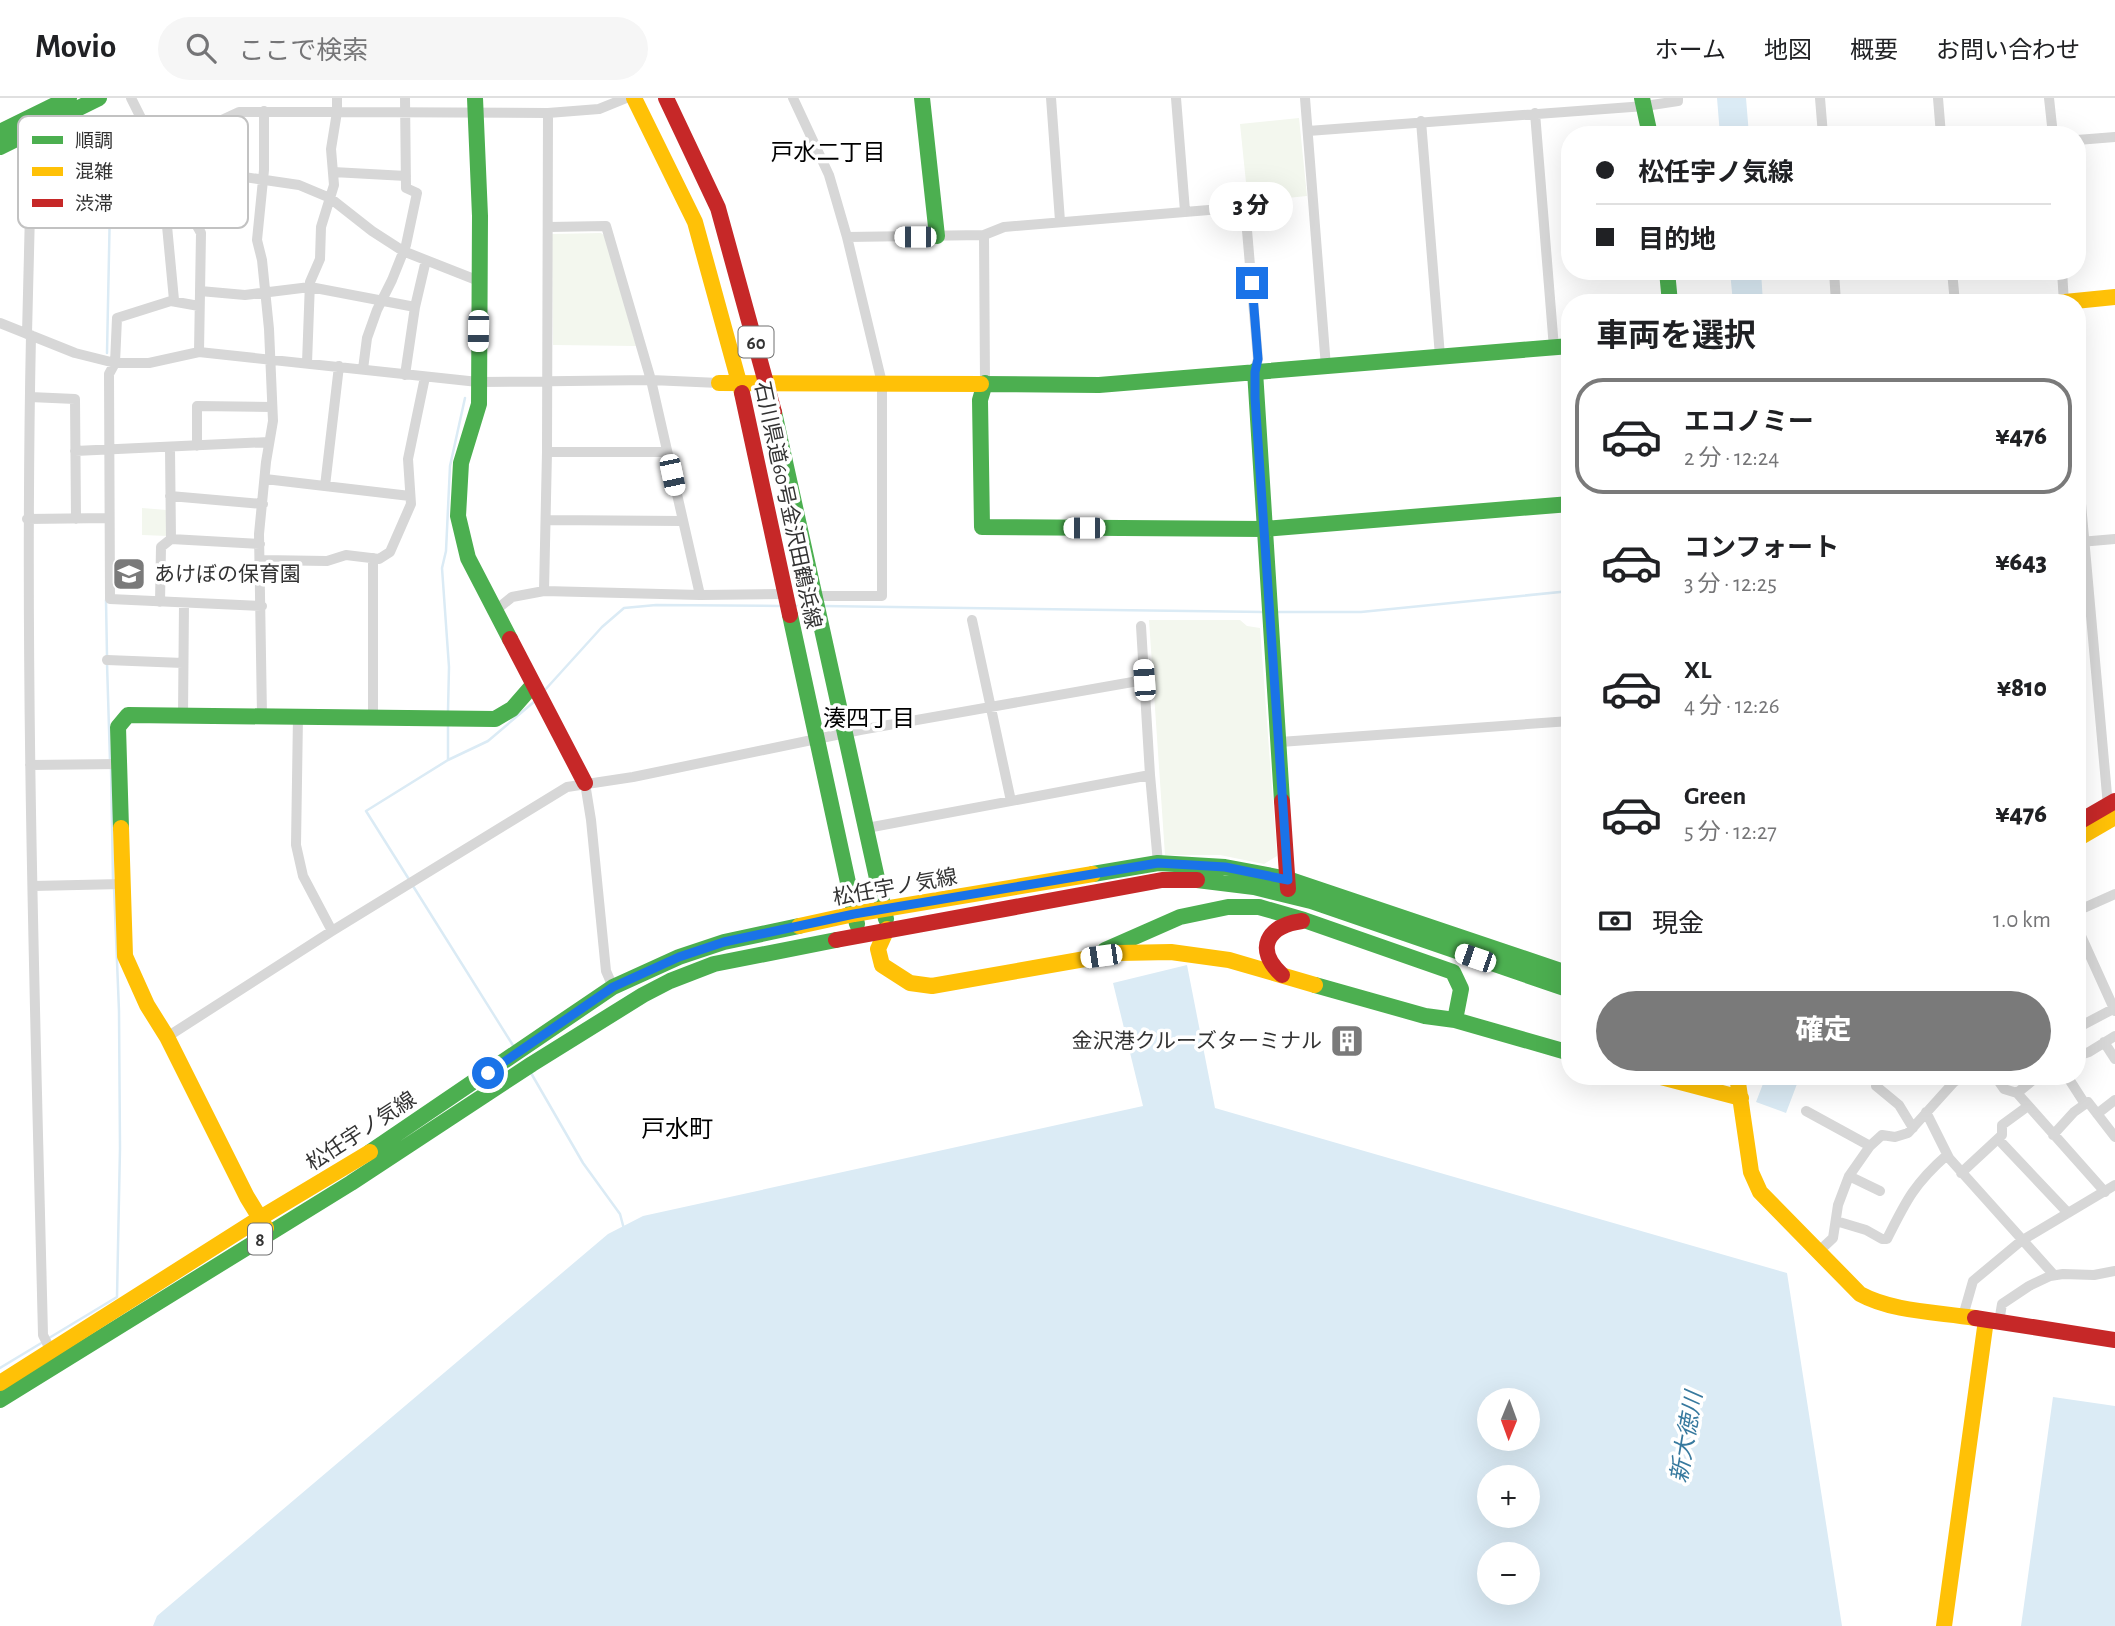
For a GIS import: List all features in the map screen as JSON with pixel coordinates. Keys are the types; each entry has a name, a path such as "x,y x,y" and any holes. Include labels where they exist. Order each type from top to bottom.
{"street":[{"path":"32,116 69,98"},
{"path":"62,116 99,98"},
{"path":"131,98 140,116"},
{"path":"307,363 310,287 320,259 321,227 334,185 331,149 337,98"},
{"path":"363,369 367,338 403,251 417,193 406,188 405,98"},
{"path":"228,116 239,111 405,113 476,106 548,113 599,109 626,98"},
{"name":"石川県道60号金沢田鶴浜線","path":"634,98 695,222 740,384 859,934"},
{"name":"石川県道60号金沢田鶴浜線","path":"666,98 718,208 768,384 887,929"},
{"path":"793,98 829,175 847,237 882,383 882,596 815,596"},
{"path":"922,98 937,236"},
{"path":"1051,98 1060,221"},
{"path":"1176,98 1185,211"},
{"path":"1305,98 1326,367"},
{"path":"1308,131 1678,101 1678,98"},
{"path":"1820,98 1822,126"},
{"path":"1938,98 1940,126"},
{"path":"2049,98 2052,126"},
{"path":"1644,102 1648,126"},
{"path":"476,106 480,216 479,404 461,463 458,516 468,558 585,783 606,971 613,987"},
{"path":"262,716 260,544 272,407 266,293 257,240 263,180 264,111"},
{"path":"544,591 548,380 548,113"},
{"path":"1535,113 1561,338"},
{"path":"1421,121 1440,356"},
{"path":"0,132 18,123"},
{"path":"2086,139 2115,136"},
{"path":"0,148 18,138"},
{"path":"333,172 406,176"},
{"path":"248,178 299,185 330,198 403,251 479,281"},
{"path":"847,237 984,235 1004,227 1245,207 1258,359 1255,372 1288,886"},
{"path":"549,227 606,226 651,380 700,595"},
{"path":"31,228 27,519 30,765 43,1335 50,1348"},
{"path":"167,228 174,300 171,301"},
{"path":"198,228 201,233 199,352"},
{"path":"984,235 985,383 980,400 982,527 1264,529 1561,505"},
{"path":"405,375 415,307 426,260"},
{"path":"200,291 245,295 310,287 415,307"},
{"path":"2086,300 2115,297"},
{"path":"200,306 171,301 117,317 115,363 109,374 110,599 262,607"},
{"path":"0,323 75,353 115,363 149,363 199,352 478,382 651,380 740,384 1099,385 1561,347"},
{"path":"325,486 339,366"},
{"path":"261,561 327,561 346,555 379,559 390,552 411,504 408,459 425,377"},
{"path":"30,397 75,399 76,519"},
{"path":"197,446 197,406 272,407"},
{"path":"75,451 269,442"},
{"path":"170,448 171,538"},
{"path":"547,452 667,452"},
{"path":"265,479 410,496"},
{"path":"170,496 263,504"},
{"path":"27,519 110,519"},
{"path":"546,520 682,522"},
{"path":"160,602 161,547 171,538 260,544"},
{"path":"2086,542 2115,539"},
{"path":"373,558 373,717"},
{"path":"2086,584 2113,808"},
{"path":"496,610 512,597 544,591 785,594"},
{"path":"183,715 184,603"},
{"path":"972,621 1011,801"},
{"path":"1141,625 1158,863"},
{"path":"107,660 183,663"},
{"path":"167,1037 332,931 567,787 1144,680"},
{"path":"269,1233 247,1197 167,1037 147,1005 125,956 116,884 113,764 118,727 128,715 495,719 512,709 533,685"},
{"path":"298,716 296,845 303,876 332,931"},
{"path":"1280,742 1561,722"},
{"path":"30,765 113,764"},
{"path":"867,828 1150,775"},
{"path":"2086,819 2113,808"},
{"path":"2086,830 2113,808"},
{"name":"松任宇ノ気線","path":"0,1400 351,1183 514,1067 524,1049 613,987 679,957 724,942 854,914 1158,863 1225,867 1561,971"},
{"name":"松任宇ノ気線","path":"0,1383 50,1348 260,1218 514,1067 533,1064 643,995 670,981 715,964 859,934 1162,880 1194,878 1288,886 1561,987"},
{"path":"33,886 116,884"},
{"path":"2086,907 2115,894"},
{"path":"1083,959 1180,917 1228,907 1259,908 1304,920 1454,972 1460,979 1462,990 1455,1020"},
{"path":"1283,975 1271,966 1266,952 1269,937 1281,926 1304,920"},
{"path":"878,949 887,929"},
{"path":"859,934 878,949 882,965 910,983 932,986 1119,953 1171,952 1229,960 1425,1016 1455,1020 1561,1050"},
{"path":"2086,946 2115,1009 2086,1024"},
{"path":"2086,1053 2115,1037"},
{"path":"2104,1042 2115,1059"},
{"path":"1691,1085 1741,1098"},
{"path":"1739,1085 1751,1172 1760,1192 1851,1286 1873,1301 2115,1340"},
{"path":"1818,1252 1833,1238 1838,1205 1849,1176 1870,1146 1882,1135 1895,1137 1909,1133 1951,1085"},
{"path":"1962,1316 1973,1281 2021,1241 2110,1188 2053,1135 2017,1093 2004,1089 2001,1085"},
{"path":"2017,1093 2027,1085"},
{"path":"2073,1085 2085,1104"},
{"path":"1876,1086 1899,1105 1913,1128"},
{"path":"2097,1114 2115,1100"},
{"path":"2053,1135 2088,1102 2115,1138"},
{"path":"1961,1173 2002,1135 2002,1125 2028,1106"},
{"path":"1806,1111 1870,1146"},
{"path":"1926,1112 1947,1155 1961,1173 2054,1275"},
{"path":"1998,1139 2068,1213"},
{"path":"1836,1221 1887,1239 1910,1193 1924,1175 1947,1155"},
{"path":"1849,1176 1880,1191"},
{"path":"1944,1626 1992,1321 2002,1304 2029,1286 2054,1275 2094,1275 2115,1271"}],"shaded area":[{"path":"1299,118 1307,196 1248,202 1240,124"},
{"path":"601,233 605,236 636,346 553,345 552,234"},
{"path":"142,508 167,510 168,536 142,535"},
{"path":"1149,620 1240,620 1247,626 1260,628 1277,856 1264,864 1220,855 1165,855"}],"water":[{"path":"1717,98 1746,98 1748,126 1719,126"},
{"path":"1731,280 1762,280 1762,294 1732,294"},
{"name":"新大徳川","path":"1187,965 1215,1108 1787,1273 1842,1626 153,1626 157,1616 608,1234 643,1216 1143,1106 1113,983"},
{"path":"1763,1085 1797,1085 1786,1113 1756,1102"},
{"path":"2053,1397 2115,1406 2115,1626 2021,1626"}],"waterway":[{"path":"107,353 110,228"},
{"path":"448,711 449,667 442,568 446,551 450,466 465,398"},
{"path":"1278,612 1361,612 1561,592"},
{"path":"106,600 107,656"},
{"path":"544,691 602,627 624,608 656,605 781,606"},
{"path":"795,606 809,606"},
{"path":"823,606 1264,612"},
{"path":"107,663 110,761"},
{"path":"410,881 366,811 448,760 488,741 535,701"},
{"path":"448,725 448,760"},
{"path":"111,768 113,880"},
{"path":"413,886 514,1047"},
{"path":"49,1338 117,1297 119,1011 114,887"},
{"path":"531,1073 583,1163 620,1214 624,1229"},
{"path":"0,1368 43,1342"}],"traffic: fast":[{"path":"32,116 69,98"},
{"path":"63,116 99,98"},
{"path":"475,98 480,216 479,404 461,463 458,516 468,558 510,639"},
{"path":"922,98 937,236"},
{"path":"1642,98 1648,126"},
{"path":"0,132 18,123"},
{"path":"0,147 18,138"},
{"path":"1668,280 1669,294"},
{"path":"981,384 1099,385 1561,347"},
{"path":"1255,371 1282,801"},
{"path":"985,383 980,400 982,527 1264,529 1561,505"},
{"path":"774,412 886,919"},
{"path":"790,615 857,924"},
{"path":"121,828 118,727 128,715 495,719 512,709 533,685"},
{"path":"1093,874 1158,863 1225,867 1288,879 1561,971"},
{"path":"1197,880 1254,887 1311,901 1561,987"},
{"path":"1105,950 1180,917 1228,907 1259,907 1453,972 1461,989 1455,1020"},
{"path":"370,1152 613,987 679,957 724,942 799,926"},
{"path":"0,1400 351,1183 643,995 714,964 836,940"},
{"path":"1315,985 1425,1016 1455,1020 1561,1050"}],"traffic: slow":[{"path":"634,98 695,222 742,393"},
{"path":"2086,300 2115,297"},
{"path":"719,383 981,384"},
{"path":"2086,834 2115,817"},
{"path":"121,828 125,956 147,1005 167,1037 247,1197 266,1228"},
{"path":"799,926 854,914 1093,874"},
{"path":"887,929 878,949 882,965 910,983 932,986 1119,953 1171,952 1229,960 1315,985"},
{"path":"1691,1085 1741,1098"},
{"path":"1738,1085 1751,1172 1760,1192 1860,1294 1901,1308 1975,1318"},
{"path":"0,1383 260,1218 370,1152"},
{"path":"1944,1626 1986,1320"}],"traffic: jam":[{"path":"666,98 718,208 774,412"},
{"path":"742,393 790,615"},
{"path":"510,639 585,783"},
{"path":"1282,801 1288,889"},
{"path":"2086,818 2115,801"},
{"path":"836,940 1162,880 1197,880"},
{"path":"1282,975 1268,956 1268,940 1280,928 1302,921"},
{"path":"1975,1318 2115,1340"}],"place":[{"name":"あけぼの保育園","path":"129,574"},
{"name":"金沢港クルーズターミナル","path":"1347,1041"}],"district":[{"name":"戸水二丁目","path":"828,152"},
{"name":"湊四丁目","path":"869,718"},
{"name":"戸水町","path":"677,1129"}],"route":[{"path":"488,1073 613,987 679,957 724,942 854,914 1158,863 1225,867 1288,880 1275,659 1255,398 1258,359 1252,283"}]}
